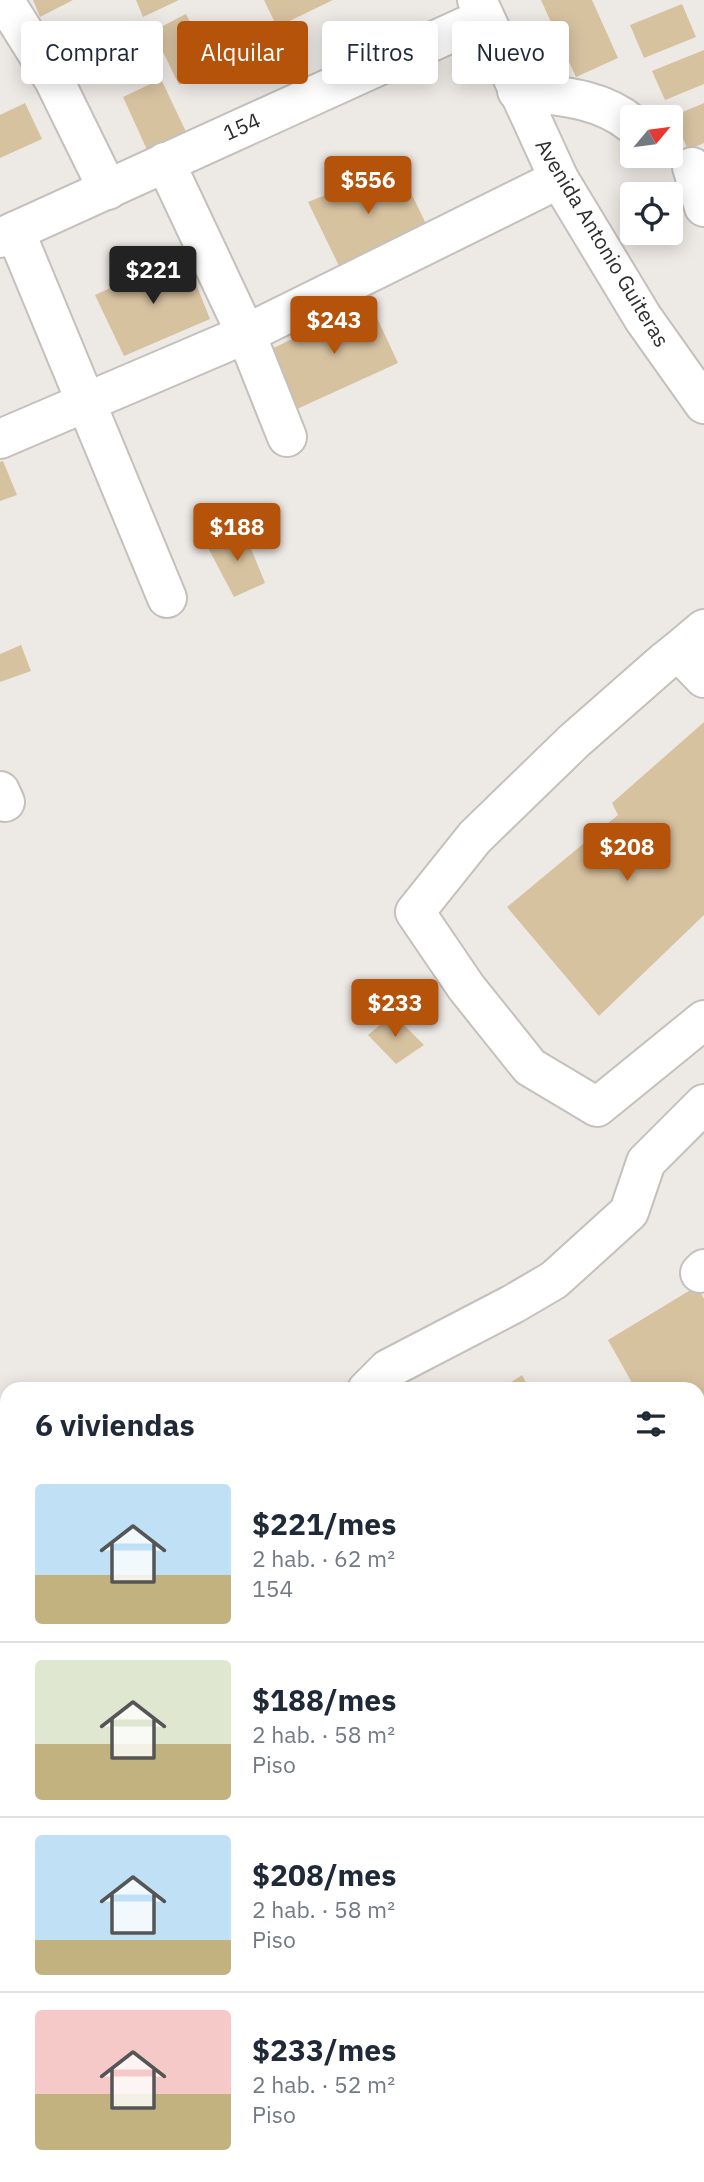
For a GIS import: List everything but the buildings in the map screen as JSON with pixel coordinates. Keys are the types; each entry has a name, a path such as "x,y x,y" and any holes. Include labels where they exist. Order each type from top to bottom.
{"street":[{"path":"4,0 54,80 108,190"},
{"name":"154","path":"7,235 108,190 481,9"},
{"name":"Avenida Antonio Guiteras","path":"481,9 559,179 643,318 704,404"},
{"path":"517,91 589,101 620,115"},
{"path":"689,160 704,207"},
{"path":"165,162 246,334 288,437"},
{"path":"0,439 246,334 559,179"},
{"path":"7,235 86,404 167,598"},
{"path":"704,678 691,640 574,741 475,837 415,912 466,987 530,1067 597,1107 704,1020"},
{"path":"375,1382 388,1369 554,1280 629,1212 646,1162 704,1104"}]}
